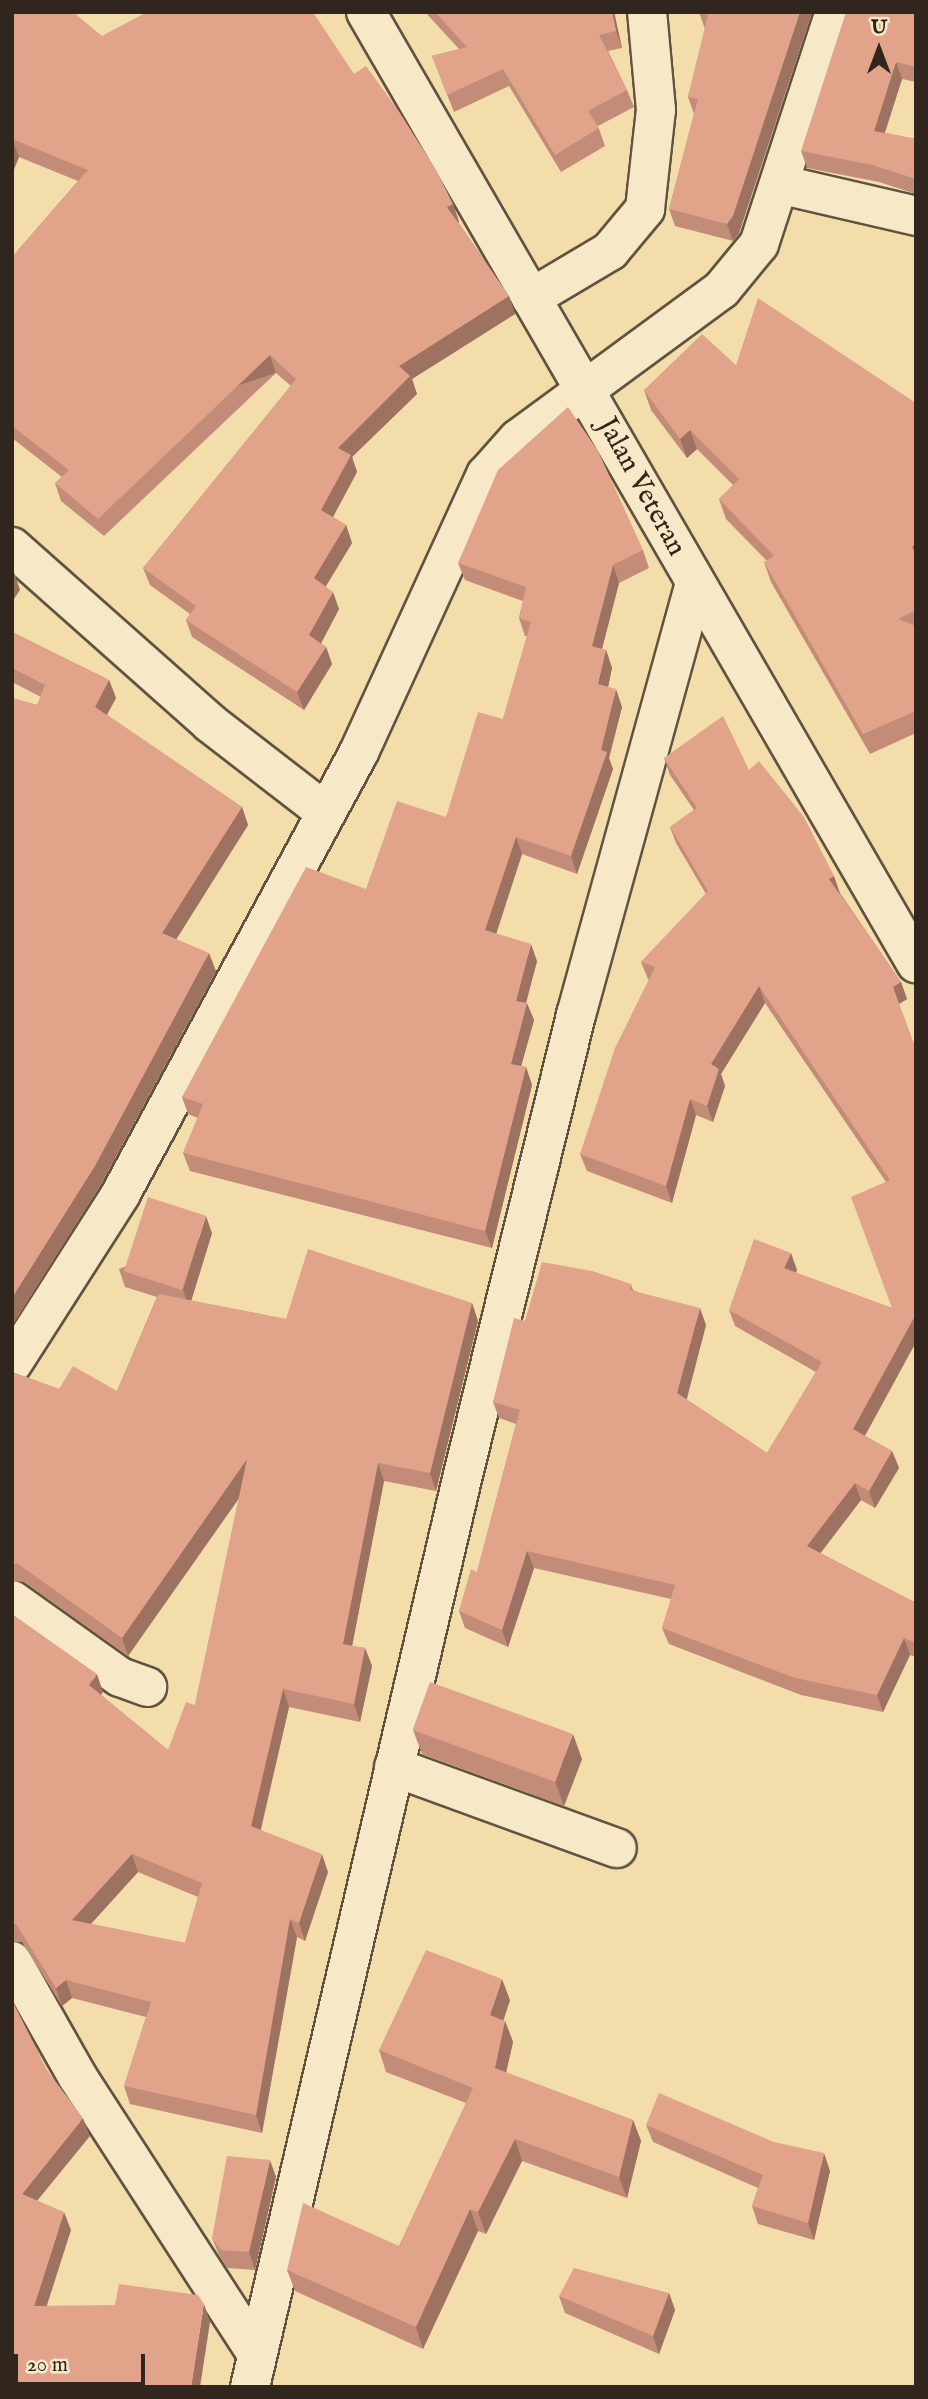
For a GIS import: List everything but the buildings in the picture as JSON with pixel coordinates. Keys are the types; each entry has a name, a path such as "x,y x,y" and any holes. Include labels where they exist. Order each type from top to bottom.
{"street":[{"name":"Jalan Veteran","path":"366,12 538,311 581,379 695,584 916,963"},
{"path":"538,311 610,251 645,208 656,110 647,12"},
{"path":"12,1364 120,1195 404,663 486,475 518,439 581,379 722,289 759,244 783,185 835,12"},
{"path":"783,185 913,206"},
{"path":"12,547 210,723 325,811"},
{"path":"253,2370 394,1767 576,1015 695,584"},
{"path":"12,1600 120,1677 147,1687"},
{"path":"394,1767 617,1848"},
{"path":"12,1961 77,2076 253,2370"}]}
